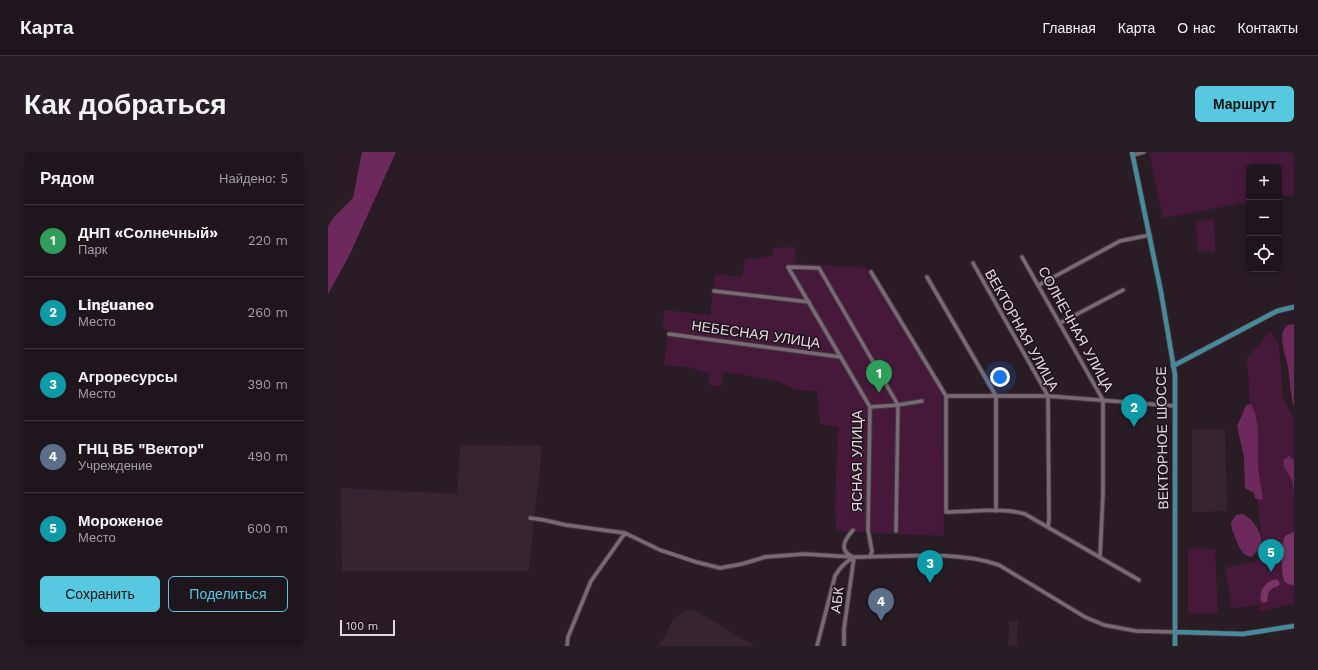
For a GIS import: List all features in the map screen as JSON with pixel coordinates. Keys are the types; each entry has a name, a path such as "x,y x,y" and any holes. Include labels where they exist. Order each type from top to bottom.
{"main road":[{"name":"ВЕКТОРНОЕ ШОССЕ","path":"1132,153 1162,292 1175,375 1175,646"},
{"path":"1173,366 1277,311 1294,307"},
{"path":"1175,632 1243,634 1294,626"}],"street":[{"path":"1132,153 1144,152"},
{"path":"1039,285 1120,240 1150,235"},
{"name":"СОЛНЕЧНАЯ УЛИЦА","path":"1022,258 1039,285 1104,400 1103,493 1100,557"},
{"name":"ВЕКТОРНАЯ УЛИЦА","path":"973,263 1048,396 1048,527"},
{"name":"ЯСНАЯ УЛИЦА","path":"870,557 872,551 868,530 870,407 788,267 819,268 898,405"},
{"path":"871,272 946,396 946,512 996,511 1025,514 1139,580"},
{"path":"927,276 996,396 996,511"},
{"path":"1060,323 1123,290"},
{"path":"714,291 809,302"},
{"name":"НЕБЕСНАЯ УЛИЦА","path":"669,334 841,357"},
{"path":"946,396 1048,396 1175,406"},
{"path":"870,407 898,405 922,401"},
{"path":"896,531 898,405"},
{"path":"530,518 625,534 660,550 720,568 742,564 765,556 804,554 854,557 971,557 1000,565 1085,617 1104,625 1136,631 1175,632"},
{"path":"853,530 846,537 844,543 847,554 854,557"},
{"path":"567,646 568,637 591,581 625,534"},
{"path":"817,646 835,576 846,562 854,557"},
{"name":"АБК","path":"844,646 844,629 854,557"}],"shaded area":[{"path":"362,152 396,152 349,256 328,294 328,226 334,217 353,198"},
{"path":"1149,152 1294,152 1294,195 1282,196 1282,164 1246,164 1246,203 1163,218"},
{"path":"1214,219 1215,252 1198,251 1196,222"},
{"path":"795,247 796,263 866,268 942,395 944,536 836,531 835,492 838,427 820,424 817,391 796,390 780,382 724,372 721,386 709,385 709,373 688,367 664,366 668,330 663,329 664,310 710,315 715,274 742,277 745,259 772,256 773,248"},
{"path":"1294,324 1294,408 1282,339 1284,329 1288,325"},
{"path":"1270,331 1279,346 1283,398 1294,418 1294,514 1292,518 1294,515 1294,604 1258,611 1260,605 1232,608 1225,568 1264,559 1256,488 1247,359"},
{"path":"1251,404 1256,418 1258,434 1258,465 1263,499 1260,500 1255,498 1254,493 1245,488 1244,457 1237,426 1246,405"},
{"path":"1225,429 1227,511 1192,512 1192,430"},
{"path":"460,445 542,446 529,571 342,571 341,488 457,494"},
{"path":"1289,456 1294,460 1294,493 1292,480 1284,467 1283,460"},
{"path":"1243,514 1254,523 1260,534 1260,546 1257,552 1251,557 1245,555 1240,549 1232,530 1231,523 1236,515"},
{"path":"1294,532 1294,585 1284,581 1282,559 1285,536"},
{"path":"1188,548 1215,549 1218,613 1188,614"},
{"path":"691,608 755,646 659,646 674,618"},
{"path":"1009,621 1018,621 1017,646 1008,646"}],"waterway":[{"path":"1264,599 1267,588 1276,583"}],"place":[{"name":"ДНП «Солнечный»","path":"879,393"},
{"name":"Linguaneo","path":"1134,427"},
{"name":"Мороженое","path":"1271,572"},
{"name":"Агроресурсы","path":"930,583"},
{"name":"ГНЦ ВБ \"Вектор\"","path":"881,621"}]}
